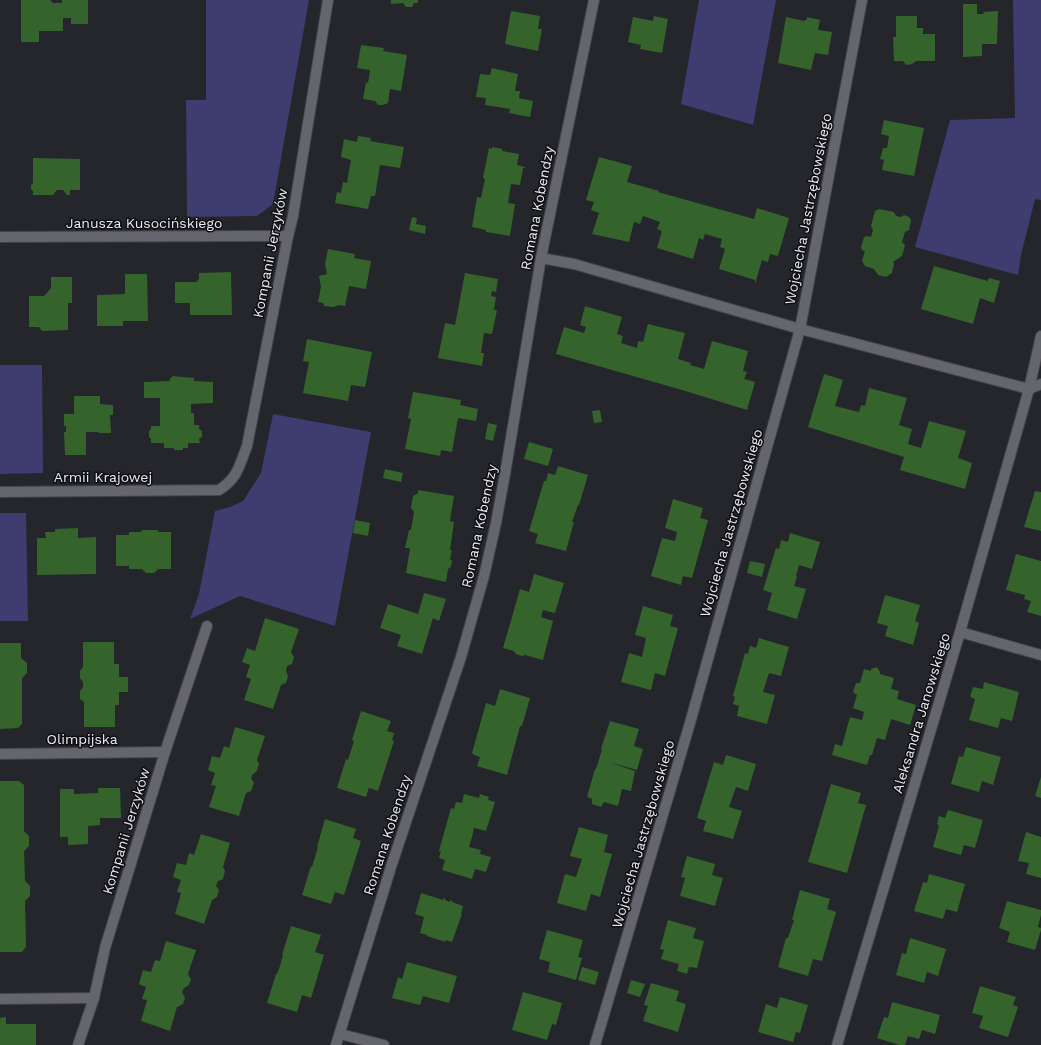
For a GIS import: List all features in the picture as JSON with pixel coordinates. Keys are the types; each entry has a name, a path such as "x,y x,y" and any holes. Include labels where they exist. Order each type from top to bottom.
{"street":[{"name":"Kompanii Jerzyków","path":"207,490 219,490 229,484 237,472 247,446 293,216 328,0"},
{"name":"Romana Kobendzy","path":"336,1045 391,866 461,657 484,576 505,474 541,258 594,0"},
{"name":"Wojciecha Jastrzębowskiego","path":"595,1045 690,723 800,329 862,0"},
{"name":"Janusza Kusocińskiego","path":"0,237 288,236"},
{"path":"541,258 574,264 800,329 1029,389 1041,384"},
{"name":"Aleksandra Janowskiego","path":"837,1045 960,632 1029,389 1041,336"},
{"name":"Armii Krajowej","path":"0,492 207,490"},
{"name":"Kompanii Jerzyków","path":"78,1045 94,998 105,948 165,752 207,626"},
{"path":"960,632 1041,655"},
{"name":"Olimpijska","path":"0,754 165,752"},
{"path":"0,999 94,998"},
{"path":"340,1034 384,1045"}],"shaded area":[{"path":"206,0 309,0 273,204 257,216 187,217 186,100 206,100"},
{"path":"699,0 776,0 753,125 681,104"},
{"path":"1013,0 1041,0 1041,200 1035,199 1021,255 1018,275 915,247 950,120 1015,118"},
{"path":"0,365 42,365 43,473 0,474"},
{"path":"273,414 371,432 335,626 240,596 190,619 199,594 215,511 230,507 243,501 261,473"},
{"path":"0,513 26,513 28,621 0,621"}],"building":[{"path":"21,0 50,0 53,3 62,3 62,0 88,0 88,24 71,24 71,18 63,18 63,31 39,31 39,42 21,42"},
{"path":"391,0 418,0 418,3 414,3 412,7 406,7 403,3 391,4"},
{"path":"963,4 977,4 977,14 998,11 997,44 982,44 982,56 963,57"},
{"path":"511,11 540,16 538,29 542,29 538,51 505,44"},
{"path":"654,16 668,19 662,53 640,49 641,45 628,42 633,17 653,21"},
{"path":"896,16 917,16 917,28 923,28 923,34 935,34 935,61 916,61 912,64 906,65 903,61 894,61 893,37 896,37"},
{"path":"786,17 804,21 807,17 820,20 818,30 832,32 828,55 815,53 811,70 778,63"},
{"path":"361,45 384,48 383,51 407,55 401,91 390,89 388,103 378,105 375,101 363,99 370,70 357,68"},
{"path":"492,68 518,74 515,91 520,91 519,98 533,101 530,117 509,113 510,109 485,105 486,98 476,97 480,74 490,75"},
{"path":"884,120 924,128 914,176 882,170 884,160 880,159 883,148 887,148 889,136 881,134"},
{"path":"358,136 371,138 370,141 404,147 400,168 380,165 375,196 371,196 368,209 335,203 337,192 341,193 343,182 347,183 351,160 341,157 344,139 357,142"},
{"path":"492,147 502,149 502,151 519,154 517,165 525,167 523,168 520,185 511,184 508,203 515,204 510,236 486,232 486,230 472,227 477,197 481,198 489,148 492,149"},
{"path":"599,157 632,166 627,182 659,191 658,192 754,219 757,208 789,218 778,256 770,254 768,262 762,260 755,284 755,280 719,269 725,249 720,247 722,239 705,234 703,240 699,238 693,259 657,248 662,231 657,229 660,222 643,216 640,224 634,222 629,242 592,234 599,213 591,210 594,202 586,200"},
{"path":"33,158 80,159 80,190 70,190 70,195 67,195 63,190 57,190 53,195 33,195 31,185 33,183"},
{"path":"879,209 894,212 896,216 901,217 904,215 909,217 911,220 909,230 905,232 902,242 905,245 902,256 893,262 892,273 886,277 878,275 874,269 865,266 862,261 865,251 861,248 864,237 871,237 873,230 871,226 875,211"},
{"path":"412,217 417,218 416,224 426,226 425,234 409,230"},
{"path":"328,249 355,254 354,258 371,261 366,289 349,286 345,306 324,306 323,303 318,302 321,287 319,276 327,274 325,264"},
{"path":"934,266 988,281 989,278 1000,281 994,303 980,298 973,324 921,309"},
{"path":"231,272 232,315 190,315 190,303 175,303 175,282 196,282 199,279 199,273"},
{"path":"465,273 498,279 496,292 492,291 491,296 496,297 494,310 497,310 492,334 484,333 481,353 484,353 482,366 438,358 445,323 455,325"},
{"path":"125,274 147,274 148,321 123,321 123,326 97,326 97,295 125,294"},
{"path":"51,277 72,277 72,303 68,303 68,330 42,331 39,327 29,327 29,296 44,296 51,288"},
{"path":"585,306 622,317 617,334 623,336 621,343 637,348 638,341 643,342 648,324 685,333 678,359 691,363 690,365 704,369 712,341 748,351 743,371 747,372 744,379 755,382 747,410 556,354 564,327 584,333 586,327 580,325"},
{"path":"307,339 372,352 365,387 351,385 348,401 303,393 309,362 303,361"},
{"path":"824,374 843,380 835,406 859,412 861,405 865,406 869,388 907,398 899,425 912,429 908,444 921,448 929,421 966,431 958,458 972,463 965,489 900,470 904,457 808,427"},
{"path":"172,376 194,378 194,381 213,382 213,403 191,404 191,413 194,413 194,425 199,425 199,429 202,431 202,437 199,439 200,443 188,443 188,448 183,448 183,450 164,448 164,443 151,443 151,439 149,437 151,426 160,426 160,398 144,398 144,382 170,381"},
{"path":"413,392 461,400 460,405 478,409 476,421 458,418 452,452 441,450 440,456 405,449 411,419 408,418"},
{"path":"74,396 100,396 100,404 113,405 113,415 110,415 111,433 86,432 86,455 65,455 64,432 66,432 66,426 64,426 64,414 74,414"},
{"path":"600,410 602,422 594,423 592,411"},
{"path":"488,423 497,425 493,441 485,439"},
{"path":"529,442 553,449 548,466 524,459"},
{"path":"558,466 588,475 572,522 574,522 566,551 535,543 538,534 529,531 544,481 546,481 548,473 555,475"},
{"path":"385,469 403,473 401,482 383,478"},
{"path":"418,490 454,496 450,521 454,522 450,550 452,550 450,559 452,561 451,567 448,569 446,582 406,573 410,548 405,548 409,530 411,530 414,512 411,508 413,496 418,493"},
{"path":"1035,491 1041,492 1041,531 1024,527"},
{"path":"673,499 703,508 700,518 708,520 692,578 683,576 681,585 651,576 662,538 675,541 677,532 665,528"},
{"path":"355,520 370,523 368,536 353,533"},
{"path":"78,528 78,538 96,537 96,574 37,575 37,538 46,538 45,532 55,532 55,529"},
{"path":"142,530 171,532 171,569 158,569 154,573 146,573 142,569 129,569 129,566 116,566 116,535 129,535 129,532 141,532"},
{"path":"790,533 820,542 812,569 799,565 794,586 806,589 797,619 767,610 772,593 763,590 776,548 779,549 781,540 788,542"},
{"path":"1016,554 1041,561 1041,616 1027,612 1031,601 1024,599 1025,595 1006,590"},
{"path":"750,561 765,564 762,577 747,573"},
{"path":"534,574 564,583 555,613 543,610 541,617 553,621 543,660 525,655 522,656 516,654 514,651 503,648 520,589 529,592"},
{"path":"424,593 446,599 439,621 433,618 422,654 397,646 401,635 380,628 388,604 418,614"},
{"path":"885,595 920,605 915,621 919,623 913,645 885,636 888,626 877,623"},
{"path":"643,606 673,615 670,626 678,628 665,676 655,673 651,690 621,682 629,653 642,657 646,638 635,635"},
{"path":"265,618 299,629 291,652 294,657 292,664 287,666 286,671 288,676 286,683 281,685 273,709 244,700 251,679 246,677 250,665 242,662 247,648 255,651"},
{"path":"759,638 789,647 781,676 769,673 763,692 775,695 767,724 737,716 739,706 733,704 735,697 733,696 745,653 748,654 750,646 756,648"},
{"path":"83,642 114,642 114,664 119,664 119,677 128,677 128,692 119,692 119,705 115,705 115,727 84,727 84,702 80,699 80,691 83,687 83,682 80,678 80,671 83,667"},
{"path":"0,643 21,643 21,658 27,663 27,673 22,678 22,724 18,728 0,729"},
{"path":"877,667 880,674 894,678 891,689 899,691 897,699 916,705 910,725 891,719 885,740 877,738 872,755 870,755 867,765 832,755 835,744 842,746 850,717 862,720 864,712 853,708 857,695 853,692 856,683 860,683 864,669 871,671 871,669"},
{"path":"984,682 1019,692 1012,721 1001,718 998,728 969,720 975,699 970,697 973,687 983,689"},
{"path":"500,689 530,698 522,726 520,726 507,775 477,766 480,757 472,753 486,703 495,706"},
{"path":"361,711 391,721 387,731 394,733 392,740 394,741 378,791 369,788 366,797 337,788 346,759 348,760 354,741 352,740"},
{"path":"610,721 639,729 634,746 643,749 637,770 608,762 635,771 631,791 622,789 618,806 604,802 601,807 592,804 592,799 587,797"},
{"path":"235,727 265,736 257,760 259,764 257,771 251,778 254,783 251,791 246,793 239,816 209,807 216,786 211,785 215,773 208,770 212,756 220,758 224,746 229,748"},
{"path":"966,747 1001,757 993,785 982,781 979,792 951,784 959,756 963,757"},
{"path":"726,755 756,764 748,791 736,787 729,807 742,811 733,839 703,831 706,821 697,818 714,762 723,765"},
{"path":"1041,777 1041,798 1035,796"},
{"path":"0,781 19,781 24,785 24,831 29,836 29,846 24,851 25,881 30,886 30,896 25,901 26,947 22,952 0,952"},
{"path":"831,784 861,793 858,803 866,805 847,873 808,862"},
{"path":"98,788 120,788 121,818 100,818 100,825 88,826 88,844 68,845 68,837 60,837 60,789 74,789 74,794 98,793"},
{"path":"464,794 479,798 480,794 489,797 488,800 495,802 486,831 474,828 469,847 481,850 480,854 491,857 486,872 475,869 472,879 442,870 445,860 439,858 441,851 439,851 451,808 454,809 456,802 462,803"},
{"path":"948,810 983,820 975,848 964,845 961,855 933,847 939,826 937,824 939,816 945,818"},
{"path":"325,819 356,829 353,838 361,841 344,895 335,892 331,904 302,895 311,866 312,867"},
{"path":"579,827 608,835 604,852 612,854 600,897 591,894 586,911 557,903 565,874 576,877 582,859 570,856"},
{"path":"1026,832 1041,837 1041,878 1026,874 1029,863 1018,861"},
{"path":"201,834 230,843 223,867 225,871 223,879 218,881 216,886 219,890 217,897 212,900 204,924 175,914 181,893 177,892 181,880 173,877 177,863 186,865 189,853 194,855"},
{"path":"687,856 715,864 712,875 723,878 715,906 680,896 685,878 681,877"},
{"path":"929,874 965,884 957,912 946,909 943,919 914,911 923,882 927,883"},
{"path":"800,890 830,899 827,909 836,912 822,961 813,959 808,976 778,967 786,938 788,938 794,920 792,920"},
{"path":"421,893 443,900 445,898 445,900 450,902 452,900 452,902 463,906 462,914 452,942 446,940 446,942 420,933 424,917 415,914"},
{"path":"1007,901 1041,910 1038,927 1041,928 1041,930 1035,950 1007,942 1010,932 999,928"},
{"path":"668,920 696,928 693,938 704,941 697,968 689,967 687,974 677,971 679,964 661,959 664,950 660,949"},
{"path":"291,926 321,935 315,952 324,955 311,998 302,995 297,1012 267,1003 280,966"},
{"path":"547,930 583,940 578,957 582,958 576,980 548,972 550,962 539,959"},
{"path":"910,938 946,949 938,976 927,972 924,983 896,975 902,953 906,954"},
{"path":"166,941 196,950 188,974 191,979 189,985 184,988 182,992 185,998 183,1004 177,1007 170,1031 141,1021 147,1000 142,999 146,987 139,984 143,970 151,972 155,960 160,961"},
{"path":"407,962 457,976 449,1003 423,996 420,1005 392,998 398,977 402,979"},
{"path":"582,967 599,972 595,985 578,980"},
{"path":"631,980 645,984 640,997 627,993"},
{"path":"651,983 679,991 676,1001 686,1004 678,1032 643,1021 648,1006 644,1005"},
{"path":"980,986 1016,997 1013,1005 1018,1007 1008,1037 979,1028 983,1016 972,1013"},
{"path":"523,992 562,1003 556,1025 552,1024 547,1040 512,1030"},
{"path":"780,997 808,1005 800,1033 796,1032 793,1042 758,1032 766,1004 777,1008"},
{"path":"892,1002 940,1015 935,1034 922,1030 919,1039 908,1036 905,1045 899,1045 877,1038 884,1017 888,1018"},
{"path":"6,1017 6,1024 36,1024 36,1045 0,1045 0,1018"}]}
